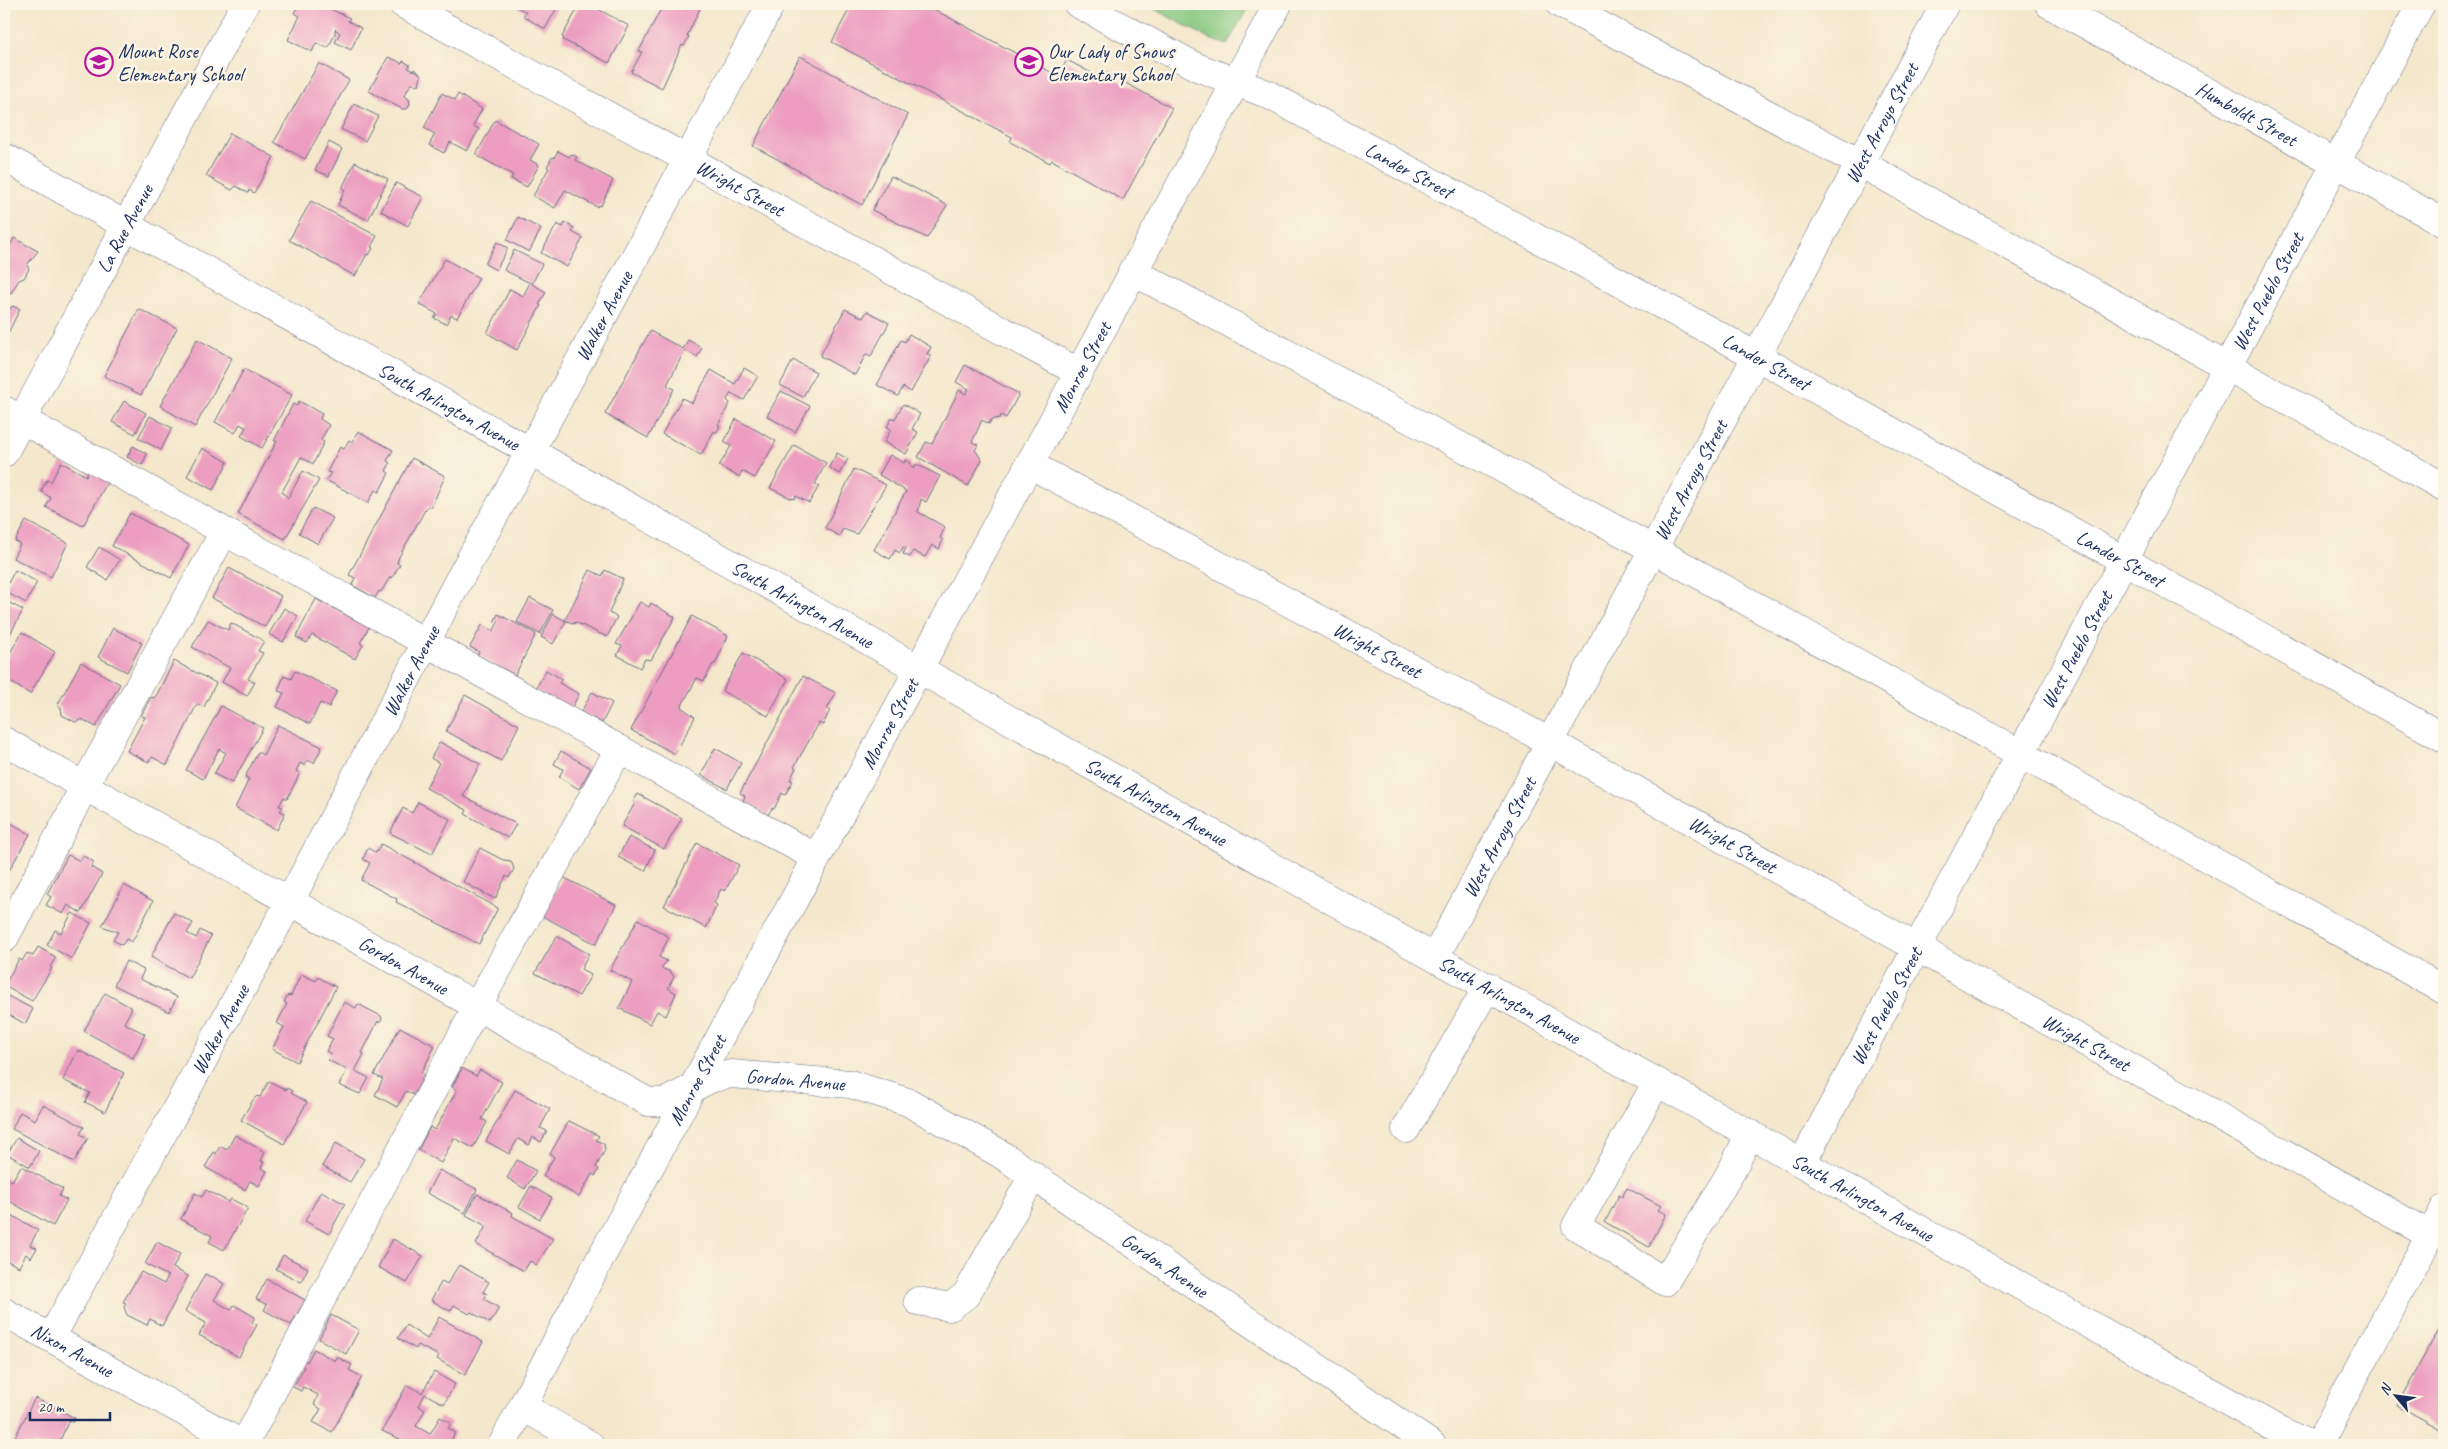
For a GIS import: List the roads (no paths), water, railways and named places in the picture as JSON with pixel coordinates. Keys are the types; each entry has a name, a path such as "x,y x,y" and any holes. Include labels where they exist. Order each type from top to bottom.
{"street":[{"name":"La Rue Avenue","path":"4,453 13,415 126,224 245,4"},
{"name":"Wright Street","path":"403,4 1078,372"},
{"name":"Walker Avenue","path":"51,1338 290,901 426,642 771,4"},
{"name":"Lander Street","path":"1078,4 1197,67 1267,94 1756,356 2444,738"},
{"name":"Monroe Street","path":"502,1445 592,1274 920,668 1132,271 1278,4"},
{"path":"1560,4 1860,163 2444,487"},
{"name":"West Arroyo Street","path":"1435,957 1946,4"},
{"name":"Humboldt Street","path":"2049,4 2444,224"},
{"name":"West Pueblo Street","path":"1802,1163 2421,4"},
{"name":"South Arlington Avenue","path":"4,157 2265,1422 2310,1445"},
{"path":"1132,271 1653,549 2021,752 2444,990"},
{"path":"13,415 817,858"},
{"name":"Wright Street","path":"1029,464 1550,742 2430,1235"},
{"path":"4,939 84,786 224,532"},
{"name":"Gordon Avenue","path":"4,741 648,1102 665,1102 695,1085 720,1075 731,1074 850,1084 878,1091 908,1102 936,1116 1033,1176 1432,1445"},
{"path":"244,1445 478,1005 618,749"},
{"path":"1406,1129 1488,986"},
{"path":"1657,1082 1576,1226 1665,1282 1732,1170 1750,1133"},
{"path":"918,1301 950,1307 966,1295 1033,1176"},
{"path":"2318,1445 2444,1209"},
{"name":"Nixon Avenue","path":"4,1312 244,1445"},
{"path":"523,1407 590,1445"}],"place":[{"name":"Mount Rose Elementary School","path":"99,62"},
{"name":"Our Lady of Snows Elementary School","path":"1029,62"}]}
